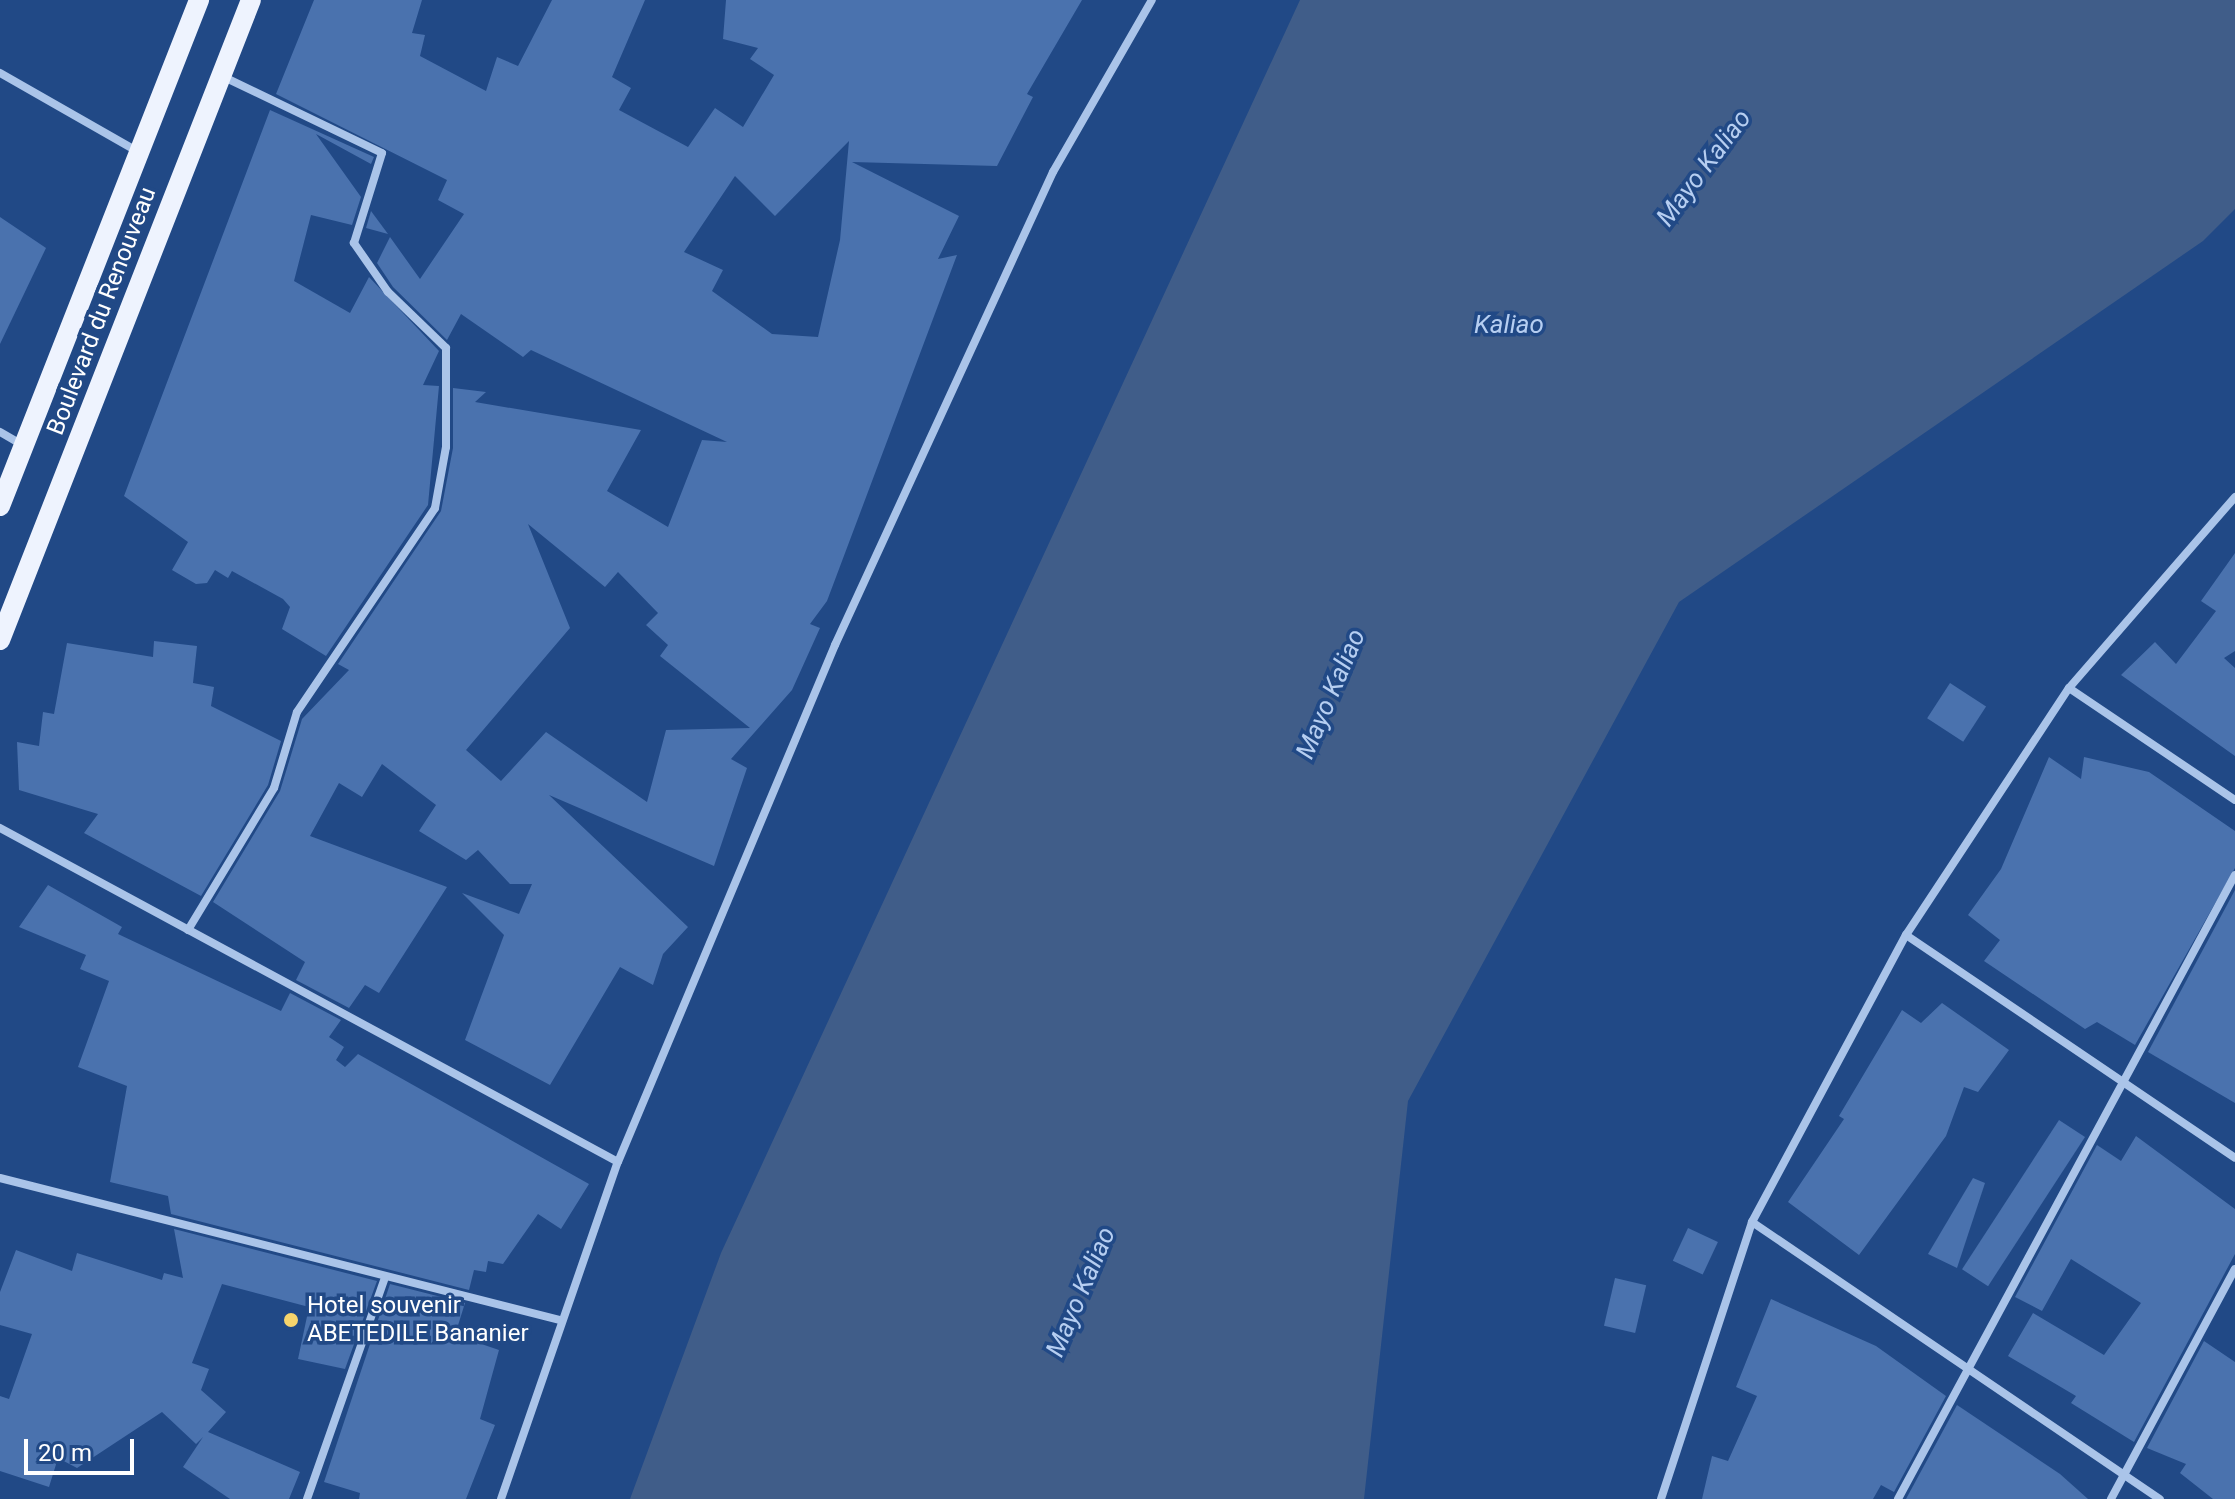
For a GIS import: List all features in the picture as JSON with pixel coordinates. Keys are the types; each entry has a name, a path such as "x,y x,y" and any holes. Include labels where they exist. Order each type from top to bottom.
{"main road":[{"name":"Boulevard du Renouveau","path":"0,506 199,0"},
{"name":"Boulevard du Renouveau","path":"0,640 251,0"}],"street":[{"path":"501,1499 560,1320 618,1162 835,645 1039,200 1152,0"},
{"path":"0,73 138,152"},
{"path":"188,930 274,788 297,712 435,508 446,447 446,348 388,292 354,243 382,153 221,76"},
{"path":"0,432 25,446"},
{"path":"1661,1499 1752,1222 1906,935 2069,688 2235,497"},
{"path":"2069,688 2235,800"},
{"path":"0,828 618,1162"},
{"path":"1898,1499 2235,875"},
{"path":"1906,935 2235,1158"},
{"path":"0,1178 560,1320"},
{"path":"1752,1222 2160,1499"},
{"path":"2111,1499 2235,1269"},
{"path":"307,1499 385,1278"}],"water":[{"name":"Kaliao","path":"1300,0 2235,0 2235,209 2203,241 1679,602 1408,1101 1364,1499 630,1499 721,1253"}],"building":[{"path":"314,0 422,0 412,33 425,35 420,56 486,91 497,57 518,66 552,0 645,0 612,77 631,88 619,110 688,147 715,108 743,127 774,75 750,59 758,48 723,39 726,0 1082,0 1027,94 1033,97 997,166 852,162 959,216 938,259 957,255 827,601 810,624 820,628 792,690 731,759 747,768 714,866 549,795 688,927 663,954 653,985 620,967 550,1085 465,1040 504,935 462,893 519,914 532,884 510,884 478,850 466,860 419,831 436,805 382,764 362,797 339,783 310,836 447,887 379,993 365,985 349,1008 296,980 305,962 213,902 280,791 302,719 349,670 338,664 441,511 453,448 453,388 486,392 475,402 641,430 607,491 668,527 702,440 727,442 531,350 523,357 461,314 447,340 393,287 377,263 390,237 420,279 464,214 438,200 447,180 276,94","holes":["849,141 840,240 818,337 772,334 712,291 723,270 684,252 735,176 775,216","528,524 605,587 618,572 658,613 646,625 668,645 660,656 750,728 666,730 647,802 546,732 501,781 466,750 570,628"]},
{"path":"270,110 374,157 371,164 316,134 361,197 352,225 311,215 294,281 350,313 369,277 439,351 423,385 439,386 428,505 326,656 282,629 290,607 283,599 232,571 228,578 215,570 207,583 196,584 172,570 188,542 124,496"},
{"path":"371,211 388,234 366,228"},
{"path":"0,217 46,248 0,344"},
{"path":"2235,553 2235,651 2224,658 2235,668 2235,756 2121,675 2155,642 2176,664 2216,611 2201,601"},
{"path":"154,641 197,646 193,683 214,687 211,706 281,741 268,785 201,896 84,833 98,814 19,790 17,742 39,746 43,712 54,714 67,643 153,657"},
{"path":"1950,683 1986,706 1963,742 1927,718"},
{"path":"2049,757 2081,779 2084,757 2149,772 2235,831 2235,868 2135,1045 2097,1022 2085,1029 1984,961 2000,940 1968,915 2001,869"},
{"path":"48,885 122,927 118,934 281,1011 290,993 341,1020 329,1037 344,1047 336,1060 345,1067 358,1054 589,1184 561,1229 538,1214 503,1264 488,1261 486,1272 474,1270 469,1290 171,1214 168,1196 110,1182 127,1086 78,1067 109,981 80,969 86,955 19,927"},
{"path":"2235,890 2235,1103 2148,1052"},
{"path":"1942,1003 2009,1050 1978,1092 1964,1087 1946,1136 1859,1255 1788,1202 1844,1119 1839,1116 1902,1010 1921,1023"},
{"path":"2059,1120 2085,1137 1988,1286 1962,1269"},
{"path":"2136,1136 2235,1209 2235,1254 2134,1442 2071,1403 2076,1396 2008,1356 2033,1313 2104,1355 2141,1303 2071,1259 2042,1311 2015,1297 2097,1145 2121,1161"},
{"path":"1973,1178 1985,1183 1957,1268 1928,1254"},
{"path":"1688,1228 1718,1242 1703,1275 1673,1261"},
{"path":"174,1229 377,1281 345,1369 298,1359 309,1307 222,1284 192,1363 209,1369 201,1390 226,1412 208,1432 300,1472 289,1499 230,1499 183,1467 203,1437 196,1444 162,1412 77,1468 58,1458 49,1487 0,1471 0,1396 9,1399 32,1334 0,1325 0,1292 16,1250 72,1271 77,1253 162,1280 164,1273 183,1278"},
{"path":"1615,1278 1646,1285 1635,1333 1604,1326"},
{"path":"390,1284 465,1303 455,1335 499,1350 480,1419 495,1425 466,1499 359,1499 360,1493 324,1482"},
{"path":"1771,1299 1876,1346 1946,1396 1894,1492 1881,1485 1873,1499 1702,1499 1712,1456 1728,1461 1757,1396 1736,1387"},
{"path":"2204,1341 2235,1362 2235,1499 2213,1499 2180,1473 2186,1464 2147,1448"},
{"path":"1957,1405 2060,1474 2088,1499 1906,1499"}],"place":[{"name":"Hotel souvenir ABETEDILE Bananier","path":"291,1320"}],"water label":[{"name":"Mayo Kaliao","path":"1704,168"},
{"name":"Mayo Kaliao","path":"1331,694"},
{"name":"Mayo Kaliao","path":"1081,1292"}]}
